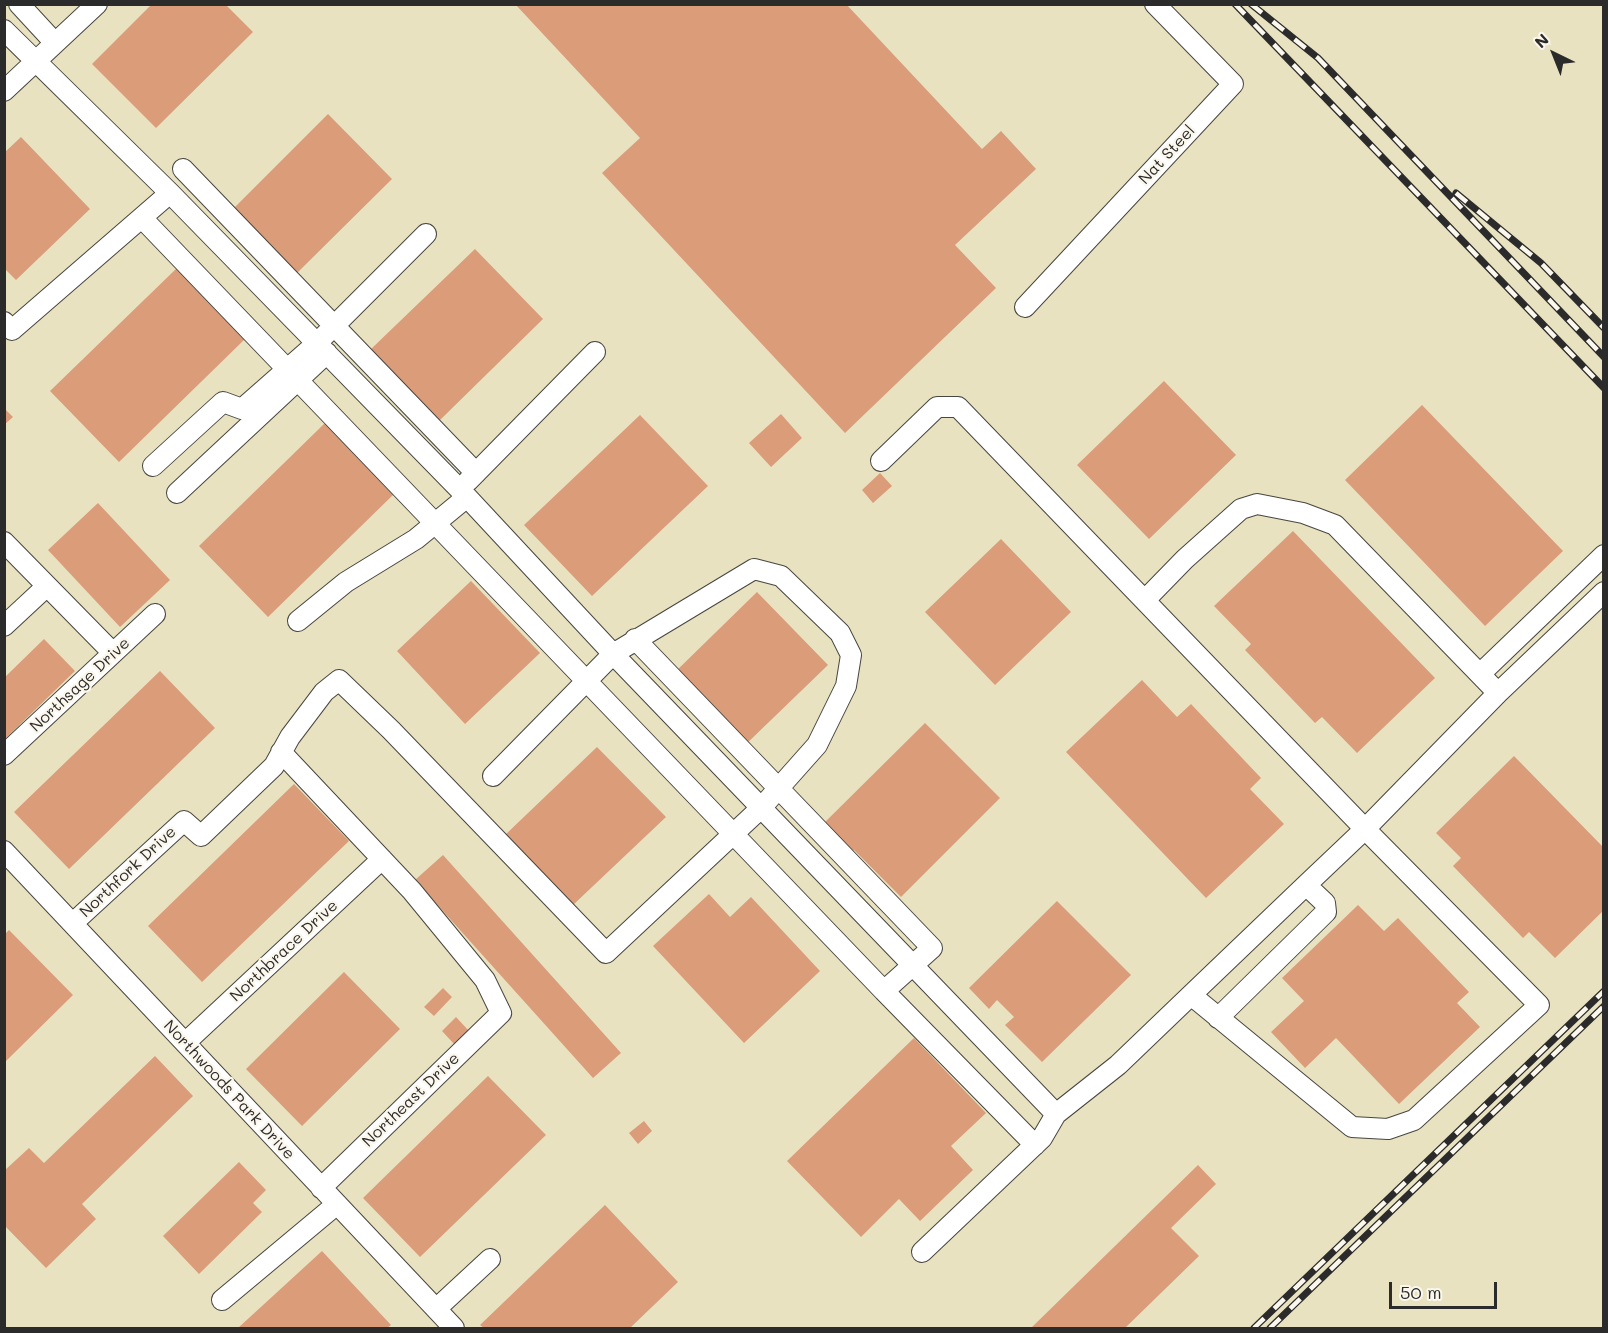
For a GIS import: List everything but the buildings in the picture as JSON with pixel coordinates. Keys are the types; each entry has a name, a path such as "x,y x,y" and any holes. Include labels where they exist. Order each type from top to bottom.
{"street":[{"path":"19,4 55,43"},
{"path":"4,91 97,4"},
{"name":"Nat Steel","path":"1025,307 1233,84 1155,4"},
{"path":"4,30 171,193 463,493 613,654 1056,1114"},
{"path":"183,169 476,473"},
{"path":"4,322 12,330 171,193"},
{"path":"142,218 884,991 1035,1145"},
{"path":"177,494 292,375 322,348 333,326 426,234"},
{"path":"298,621 346,582 416,538 435,523 463,493 476,473 595,352"},
{"path":"153,465 223,402 242,409 292,375"},
{"path":"881,461 937,407 958,407 1365,829 1539,1005 1414,1120 1388,1129 1352,1127 1191,995"},
{"path":"1144,600 1185,559 1241,509 1257,504 1271,506 1335,525 1498,693"},
{"path":"4,542 113,653"},
{"path":"1480,674 1604,555"},
{"path":"382,859 281,752 324,692 339,680 399,738 606,953 761,808 817,745 846,686 851,656 840,633 781,576 753,569 613,654 493,776"},
{"path":"4,626 47,586"},
{"path":"922,1252 1035,1145 1056,1114 1118,1065 1365,829 1498,693 1604,592"},
{"name":"Northsage Drive","path":"4,755 155,614"},
{"path":"635,639 932,948 884,991"},
{"name":"Northfork Drive","path":"73,923 184,821 201,836 274,766 281,752"},
{"name":"Northwoods Park Drive","path":"4,851 337,1204 442,1321"},
{"name":"Northeast Drive","path":"321,1188 501,1013 485,980 382,859"},
{"name":"Northbrace Drive","path":"185,1043 382,859"},
{"path":"1218,1018 1326,912 1325,903 1306,885"},
{"path":"222,1300 337,1204"},
{"path":"442,1321 490,1258"}],"railway":[{"path":"1235,4 1604,388"},
{"path":"1251,4 1318,58 1604,357"},
{"path":"1456,193 1541,263 1604,328"},
{"path":"1254,1328 1604,991"},
{"path":"1270,1328 1604,1006"}]}
